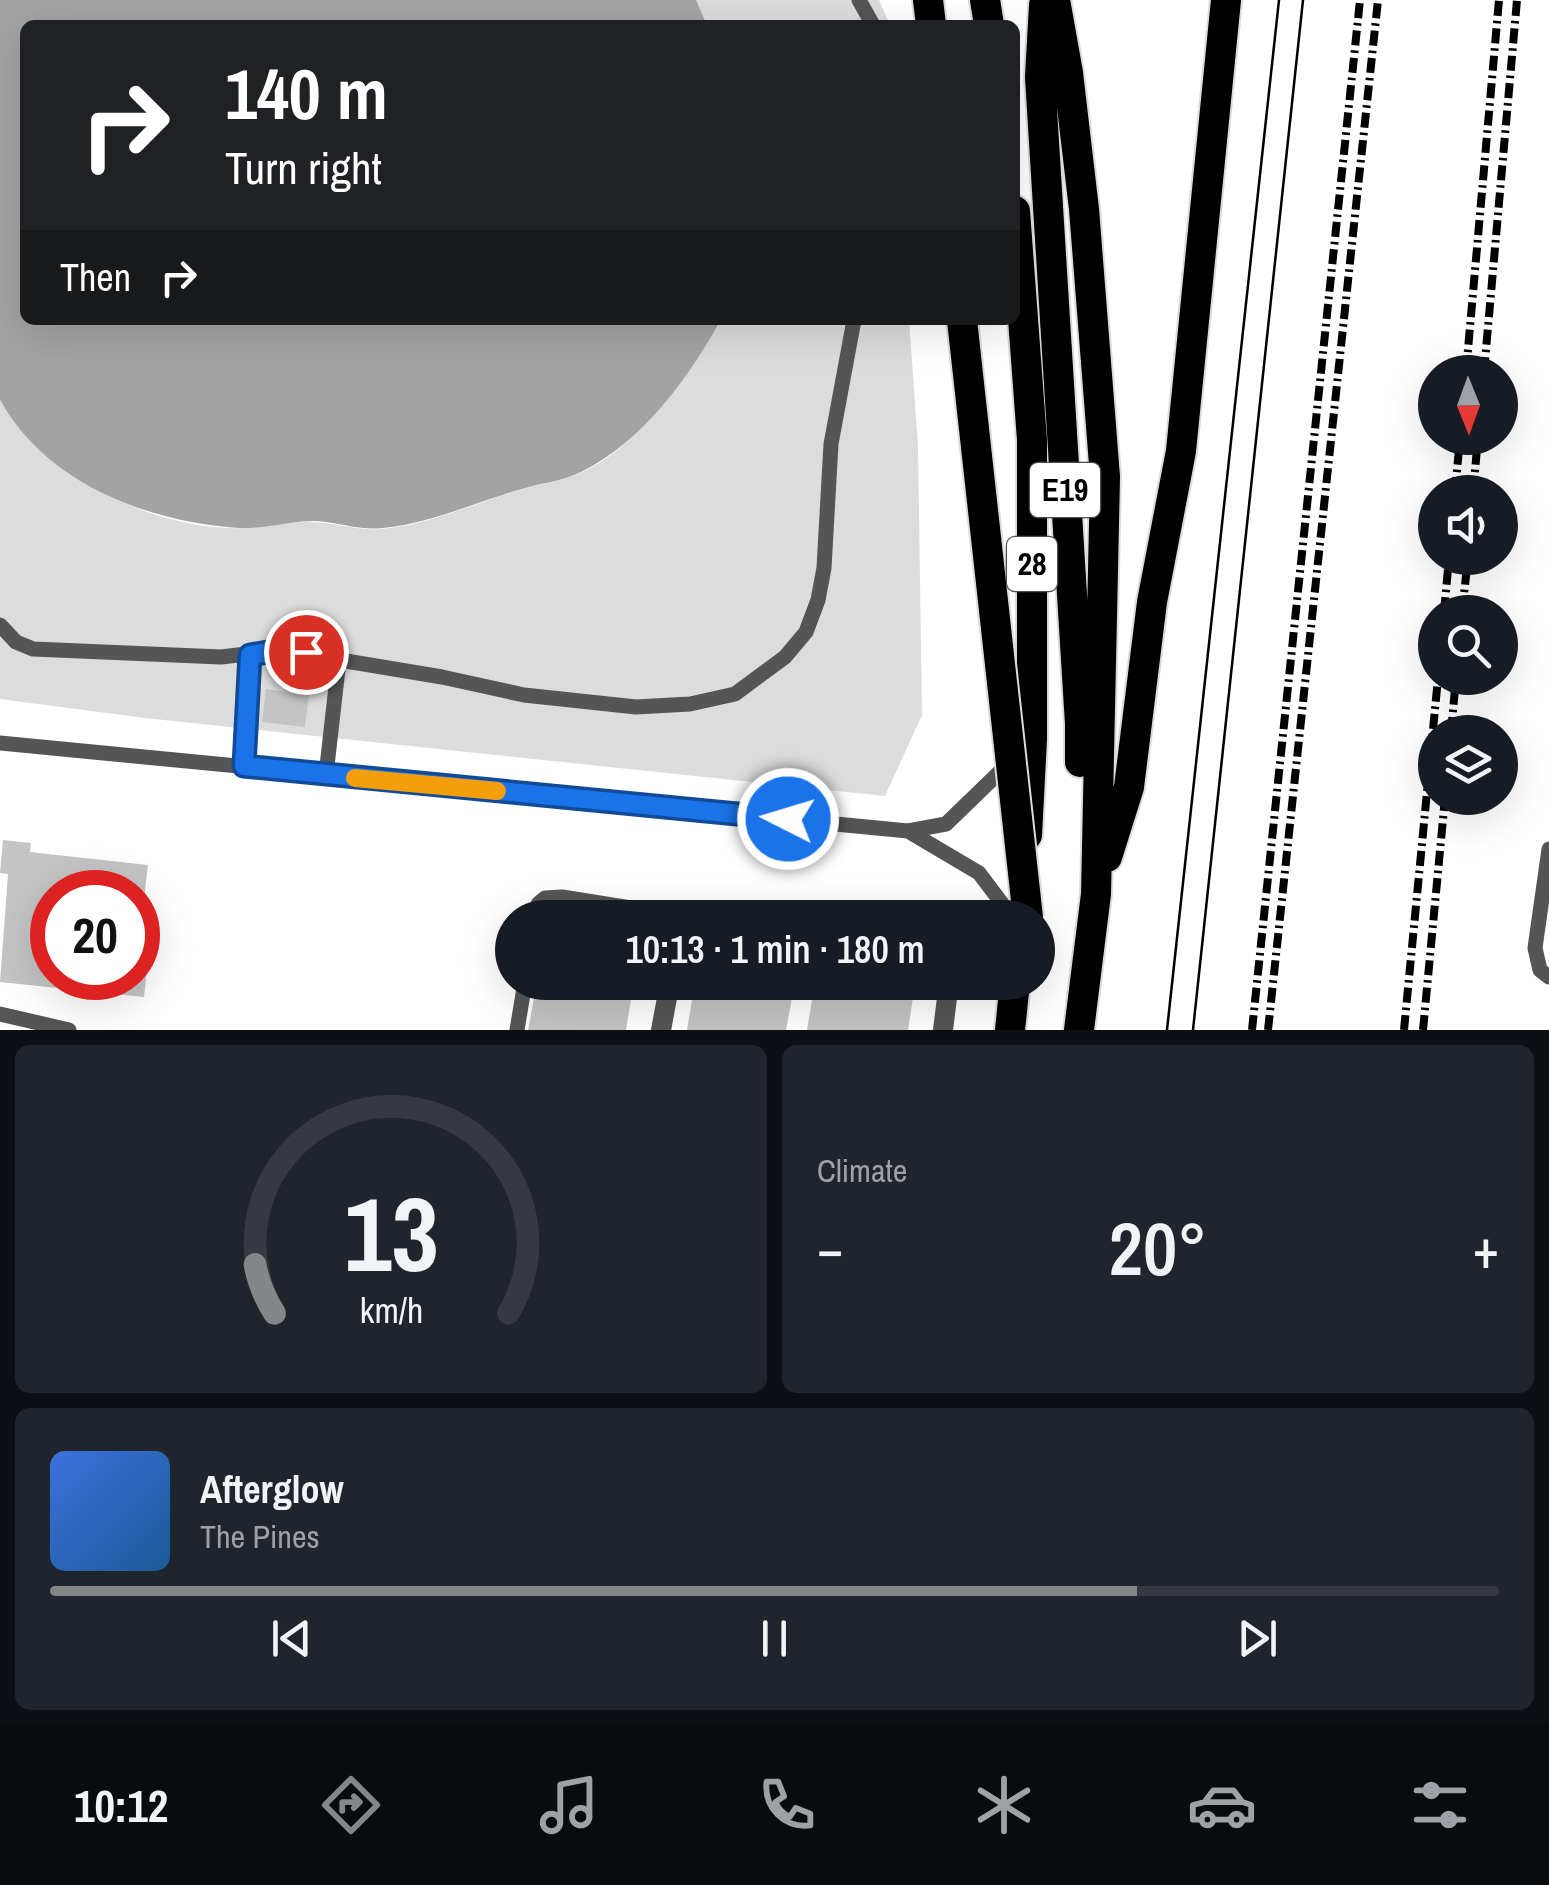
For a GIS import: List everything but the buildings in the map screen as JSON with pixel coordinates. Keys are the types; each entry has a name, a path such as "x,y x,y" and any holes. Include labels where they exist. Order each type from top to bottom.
{"highway":[{"name":"E19","path":"1045,0 1040,77 1080,724 1077,980 1070,1030"},
{"name":"28","path":"1055,0 1084,209 1105,476 1096,894 1079,1030"},
{"path":"1096,894 1128,786 1152,602 1181,451 1226,0"},
{"name":"28","path":"1020,278 1032,440 1032,739 1026,900"},
{"name":"E19","path":"963,325 1023,900"},
{"path":"1010,1030 1014,1000"},
{"path":"1029,1030 1032,1000"}],"street":[{"path":"661,1030 667,1000"},
{"path":"943,1030 947,1000"}],"lane":[{"path":"0,625 16,642 33,649 221,658 280,650 542,698 636,707 690,704 735,694 785,657 806,632 818,600 824,568 830,444 853,325"},
{"path":"244,766 250,655"},
{"path":"326,775 339,660"},
{"path":"0,743 908,831 946,824 1032,739"},
{"path":"908,831 979,873 999,900"},
{"path":"1549,848 1535,948 1540,970 1549,977"},
{"path":"543,900 562,896 585,900"},
{"path":"517,1030 522,1000"},
{"path":"0,1014 69,1030"}],"shaded area":[{"path":"0,0 696,0 705,20 20,20 20,325 718,325 661,408 624,444 581,472 436,517 375,529 315,521 239,528 205,524 136,507 72,476 44,455 0,400"},
{"path":"696,0 879,0 888,20 705,20"},
{"path":"717,325 909,325 918,445 922,715 885,796 145,718 0,699 0,400 19,428 44,453 73,475 141,510 211,527 315,522 381,529 434,518 578,474 621,447 641,429 694,363"}],"tram line":[{"path":"1167,1030 1279,0"},
{"path":"1193,1030 1303,0"}],"railway":[{"path":"1252,1030 1360,0"},
{"path":"1268,1030 1378,0"},
{"path":"1468,355 1499,0"},
{"path":"1486,355 1517,0"},
{"path":"1457,475 1458,455"},
{"path":"1475,475 1476,455"},
{"path":"1446,595 1447,575"},
{"path":"1464,595 1466,575"},
{"path":"1404,1030 1436,695"},
{"path":"1453,715 1454,695"},
{"path":"1423,1030 1443,815"}],"slow traffic":[{"path":"355,778 497,791"}],"route":[{"path":"306,652 280,650 250,655 244,766 788,819"}]}
